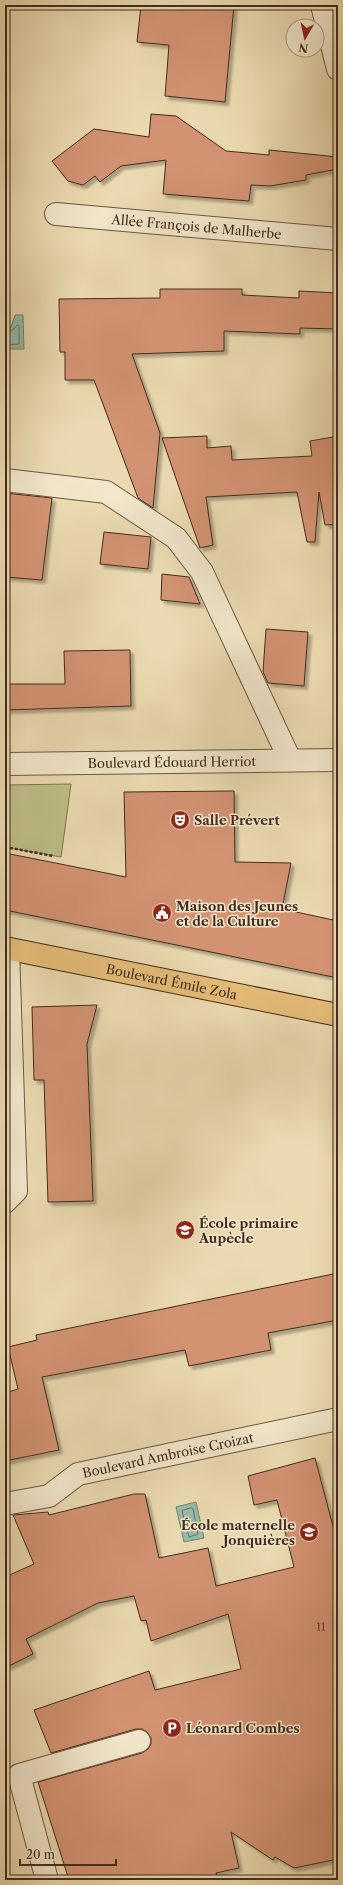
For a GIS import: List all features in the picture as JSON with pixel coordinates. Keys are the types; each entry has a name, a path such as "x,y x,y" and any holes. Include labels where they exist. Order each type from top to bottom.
{"main road":[{"name":"Boulevard Émile Zola","path":"6,948 338,1015"}],"street":[{"path":"322,5 338,69"},
{"name":"Allée François de Malherbe","path":"56,214 338,239"},
{"path":"5,480 106,492 176,538 202,572 290,760"},
{"name":"Boulevard Édouard Herriot","path":"5,764 338,760"},
{"path":"5,1202 16,1191 6,948"},
{"name":"Boulevard Ambroise Croizat","path":"5,1504 49,1496 78,1474 338,1418"},
{"path":"47,1880 19,1775 139,1741"}],"path":[{"path":"5,847 53,856"}],"green space":[{"path":"71,784 61,857 5,847 5,785"}],"water":[{"path":"15,315 23,315 24,349 5,349 5,327 11,327"},
{"path":"196,1502 204,1538 184,1542 176,1507"}],"building":[{"path":"141,5 234,5 225,102 165,96 169,45 137,42"},
{"path":"151,114 176,116 226,151 269,155 269,150 338,157 338,169 306,175 306,180 270,186 251,185 249,201 163,194 166,160 121,166 100,182 95,176 83,185 68,181 52,161 94,129 149,137"},
{"path":"160,289 242,289 242,295 299,298 299,291 338,293 338,329 300,328 300,334 224,331 224,351 132,354 160,433 153,508 138,498 94,380 65,380 65,352 60,352 59,299 160,298"},
{"path":"207,436 207,448 231,446 232,460 312,456 310,441 333,437 334,440 338,439 338,524 325,525 319,492 315,542 307,542 297,492 206,497 213,545 200,548 162,438"},
{"path":"5,493 52,498 42,580 5,577"},
{"path":"104,532 151,537 148,569 100,564"},
{"path":"162,574 189,577 200,604 161,600"},
{"path":"266,629 308,632 304,686 268,683 263,672"},
{"path":"130,650 131,706 5,710 5,684 65,684 64,651"},
{"name":"Maison des Jeunes et de la Culture","path":"234,791 235,862 291,863 282,909 338,921 338,978 5,910 5,853 126,877 124,792"},
{"path":"97,1005 87,1044 93,1201 48,1202 44,1080 34,1080 32,1007"},
{"path":"338,1273 338,1320 268,1333 271,1350 189,1366 185,1350 42,1377 59,1450 5,1461 5,1393 18,1389 8,1347 37,1340 36,1335"},
{"path":"315,1458 338,1545 338,1859 294,1868 275,1857 273,1860 231,1832 239,1868 216,1873 218,1880 69,1880 38,1782 142,1753 148,1749 151,1744 151,1738 147,1732 142,1729 136,1729 51,1753 34,1710 149,1671 155,1690 241,1669 228,1614 151,1641 146,1620 141,1621 134,1596 98,1603 26,1639 33,1654 5,1668 5,1577 34,1564 13,1515 48,1512 49,1515 134,1494 145,1494 159,1558 208,1548 216,1586 294,1567 277,1500 254,1505 248,1476"}],"place":[{"name":"Salle Prévert","path":"180,820"},
{"name":"Maison des Jeunes et de la Culture","path":"162,913"},
{"name":"École primaire Aupècle","path":"185,1230"},
{"name":"École maternelle Jonquières","path":"309,1532"},
{"name":"Léonard Combes","path":"172,1728"}]}
